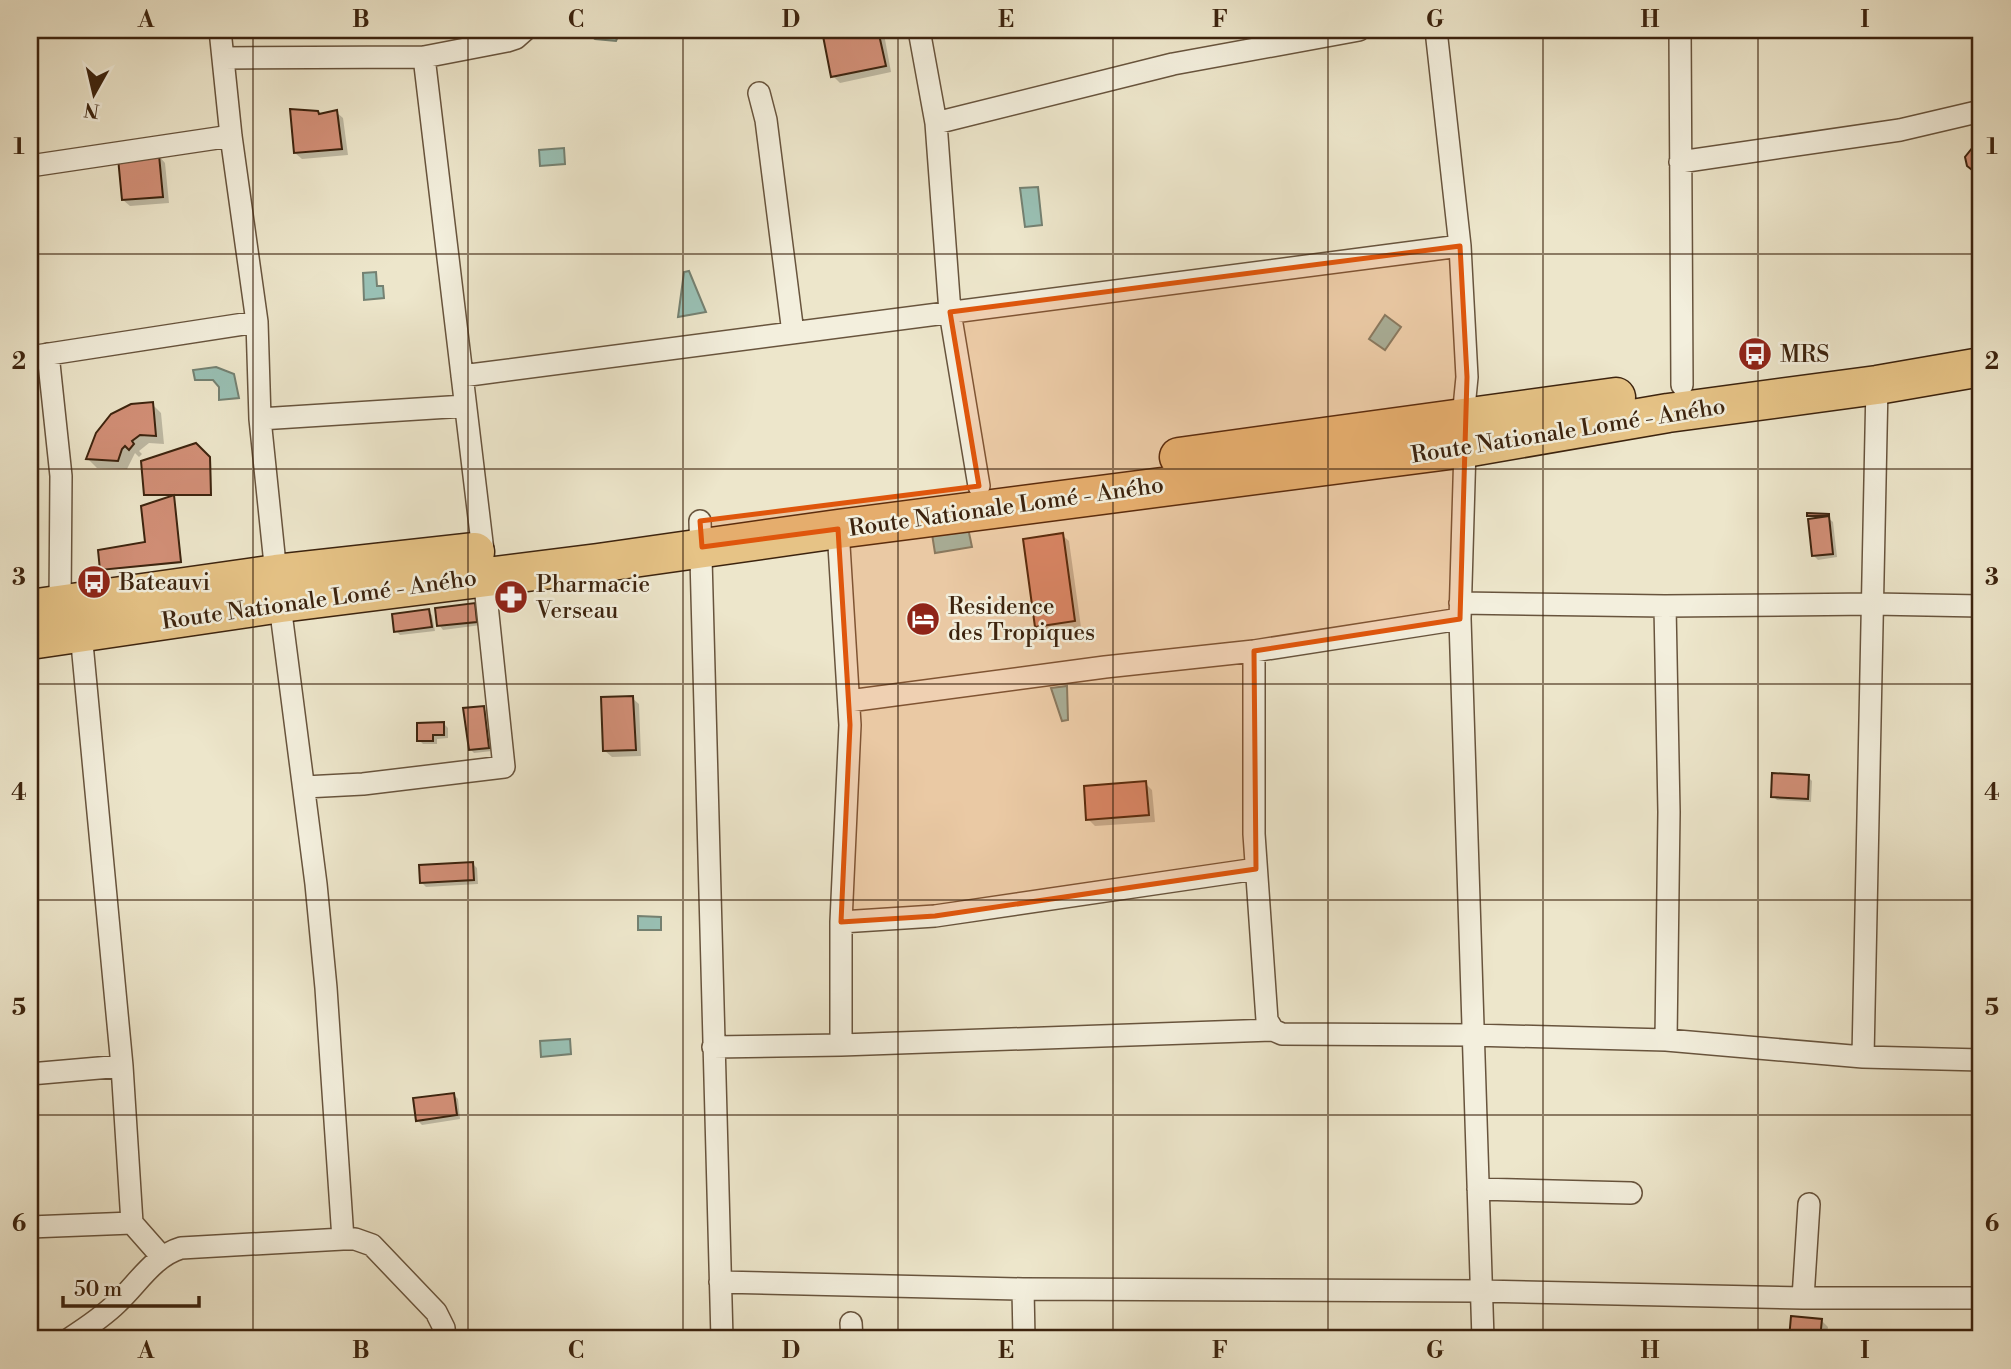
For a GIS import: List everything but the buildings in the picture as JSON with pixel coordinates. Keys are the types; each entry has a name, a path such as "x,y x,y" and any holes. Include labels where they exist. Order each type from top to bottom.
{"highway":[{"name":"Route Nationale Lomé - Aného","path":"701,534 838,529 1464,433 1682,385 1981,343"},
{"name":"Route Nationale Lomé - Aného","path":"30,640 57,616 484,564 701,534 1023,477 1668,413 1981,368"}],"street":[{"path":"220,30 231,136 257,322 260,419 278,589 305,787 327,988 343,1239"},
{"path":"223,58 424,57 507,41 516,38 525,30"},
{"path":"919,30 936,122 950,312 979,486"},
{"path":"936,122 1173,64 1359,30"},
{"path":"1436,30 1460,246 1467,377 1460,611 1483,1339"},
{"path":"1680,30 1682,385"},
{"path":"305,787 363,784 504,767 484,564 424,57"},
{"path":"759,93 766,120 793,332"},
{"path":"1680,163 1900,130 1981,111"},
{"path":"30,166 231,136"},
{"path":"462,376 1460,246"},
{"path":"162,1257 132,1223 122,1066 57,616 61,477 39,356 257,322"},
{"path":"1863,1057 1877,385"},
{"path":"260,419 465,406"},
{"path":"838,529 849,701 850,764 841,922 841,1045"},
{"path":"701,534 722,1339"},
{"path":"1665,606 1669,812 1666,1040"},
{"path":"849,701 1105,667 1254,651 1460,611 1665,606 1981,606"},
{"path":"1254,651 1254,834 1267,1020 1273,1030"},
{"path":"841,922 934,916 1256,869"},
{"path":"713,1046 841,1045 1273,1030 1282,1034 1666,1040 1863,1057 1981,1060"},
{"path":"30,1074 122,1066"},
{"path":"1478,1189 1632,1193"},
{"path":"1803,1298 1809,1203"},
{"path":"30,1227 132,1223"},
{"path":"69,1339 117,1304 162,1257 181,1248 355,1239 372,1245 436,1312 444,1328 444,1339"},
{"path":"720,1282 1023,1289 1482,1291 1803,1298 1981,1298"},
{"path":"1023,1289 1024,1339"}],"highlighted area":[{"path":"1460,246 1467,377 1460,619 1254,651 1256,869 935,916 841,922 850,725 838,529 702,547 700,521 979,486 950,312"}],"water":[{"path":"584,30 621,30 616,41 595,39"},
{"path":"564,148 565,164 540,166 539,150"},
{"path":"1038,187 1042,225 1025,227 1020,188"},
{"path":"689,271 706,312 678,317 684,272"},
{"path":"376,272 377,286 383,286 384,298 364,300 363,273"},
{"path":"1385,315 1401,327 1385,350 1369,339"},
{"path":"216,367 234,374 239,398 219,400 219,387 213,380 195,380 193,370"},
{"path":"968,528 972,547 935,553 932,534"},
{"path":"1067,686 1068,720 1062,721 1051,688"},
{"path":"638,916 661,917 661,930 638,930"},
{"path":"570,1039 571,1054 541,1057 540,1041"}],"place":[{"name":"MRS","path":"1755,354"},
{"name":"Bateauvi","path":"94,582"},
{"name":"Pharmacie Verseau","path":"511,597"},
{"name":"Residence des Tropiques","path":"923,619"}]}
